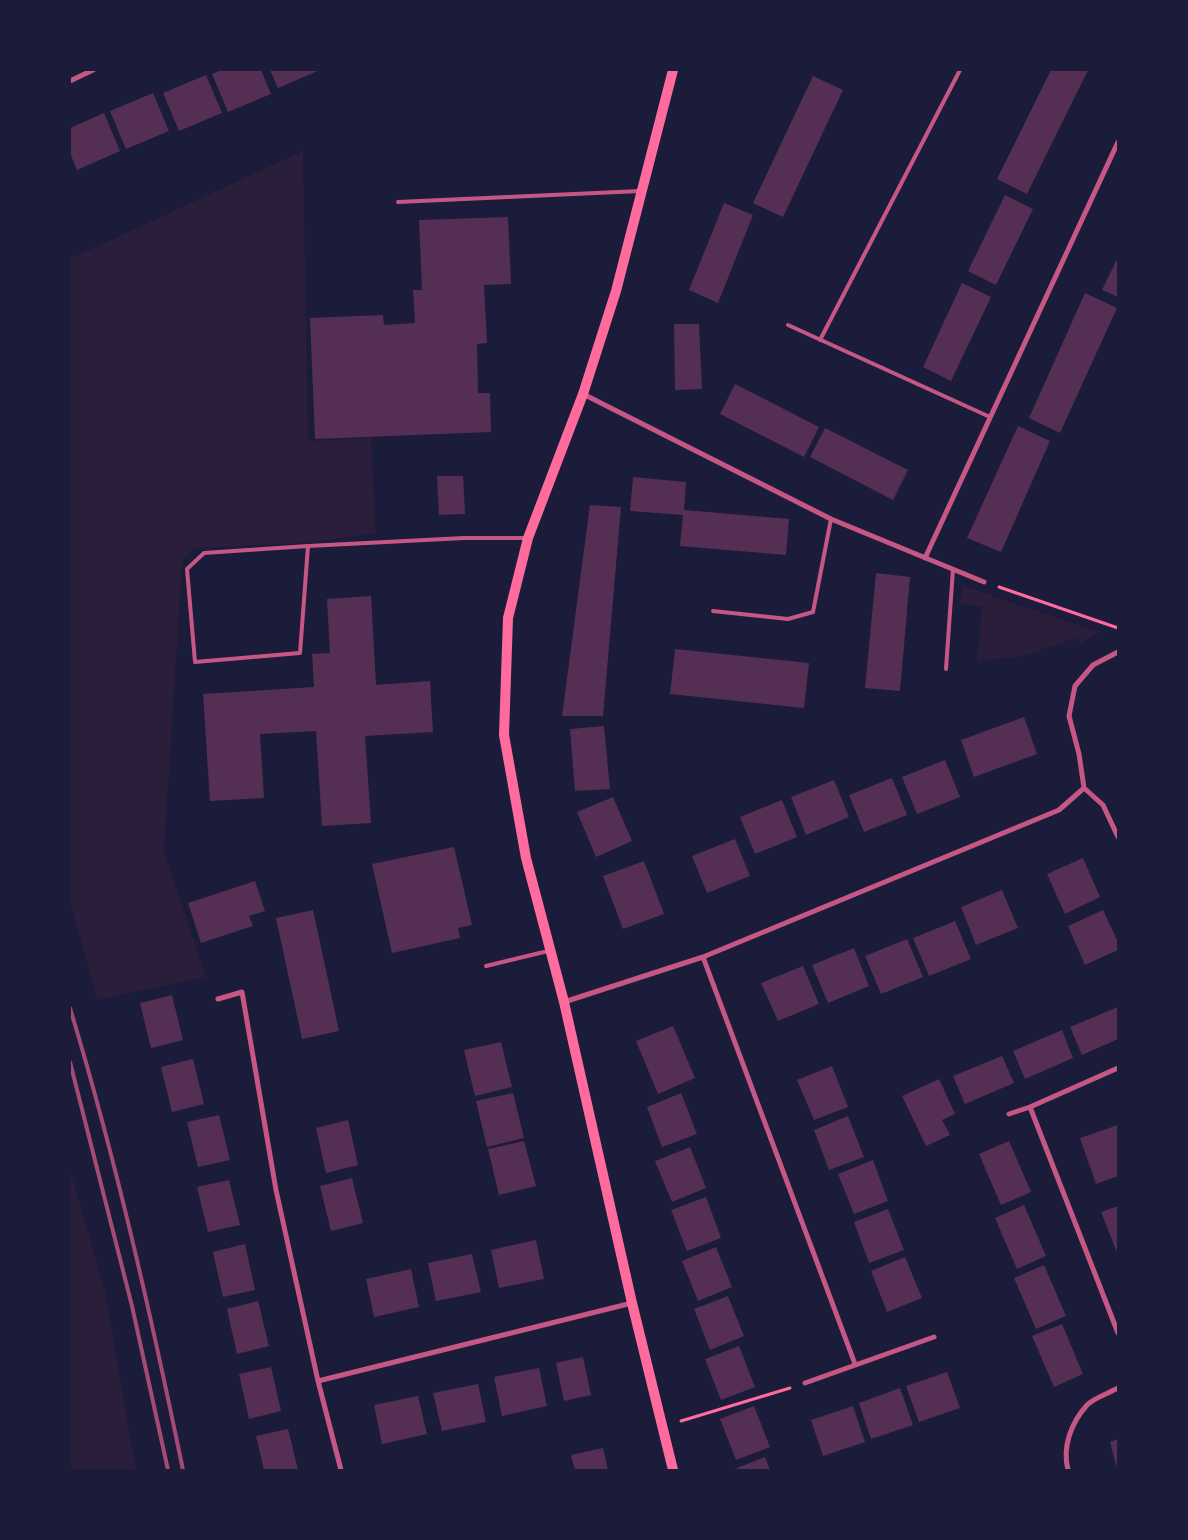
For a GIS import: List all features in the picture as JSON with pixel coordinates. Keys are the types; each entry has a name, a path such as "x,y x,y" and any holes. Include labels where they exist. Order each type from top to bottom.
{"main road":[{"path":"673,70 616,291 583,394 528,538 508,618 504,735 526,858 564,1002 632,1303 673,1470"}],"street":[{"path":"70,81 93,70"},
{"path":"925,558 1118,142"},
{"path":"583,394 831,519 984,582"},
{"path":"1118,652 1093,665 1075,686 1069,716 1079,754 1084,788 1103,805 1118,837"},
{"path":"564,1002 703,957 1059,810 1084,788"},
{"path":"703,957 855,1364"},
{"path":"218,999 242,992 276,1190 318,1381 341,1470"},
{"path":"1009,1114 1030,1107 1118,1068"},
{"path":"1030,1107 1118,1333"},
{"path":"318,1381 632,1303"},
{"path":"805,1383 934,1337"},
{"path":"1068,1470 1066,1446 1074,1425 1088,1404 1118,1388"}],"lane":[{"path":"820,340 960,70"},
{"path":"398,202 642,190"},
{"path":"788,325 990,417"},
{"path":"713,611 788,619 813,612 831,519"},
{"path":"308,546 300,653 195,662 188,569 204,553 308,546 464,538 528,538"},
{"path":"946,669 953,569"},
{"path":"486,966 551,950"}],"path":[{"path":"984,582 1118,628"},
{"path":"662,1426 805,1383"}],"shaded area":[{"path":"303,151 308,441 371,438 376,533 305,543 194,548 182,562 164,851 206,977 97,1000 70,900 70,259"},
{"path":"963,586 1100,632 1080,644 1076,638 1020,657 977,661 982,607 959,603"},
{"path":"70,1170 105,1292 136,1470 70,1470"}],"building":[{"path":"222,70 261,70 271,94 228,112 212,74"},
{"path":"270,70 320,70 278,88"},
{"path":"1051,70 1088,70 1027,194 997,179"},
{"path":"206,75 222,113 179,131 163,93"},
{"path":"813,76 843,90 783,217 753,203"},
{"path":"153,93 169,131 126,149 110,111"},
{"path":"104,113 120,151 77,170 70,153 70,128"},
{"path":"1005,195 1033,209 996,285 968,271"},
{"path":"724,203 753,215 718,303 689,290"},
{"path":"508,217 511,284 484,285 487,343 477,344 478,393 490,393 491,432 315,439 310,318 383,315 384,325 415,323 413,290 422,290 419,220"},
{"path":"1118,257 1118,297 1102,290"},
{"path":"962,283 991,297 951,381 923,367"},
{"path":"1085,293 1117,308 1060,433 1029,418"},
{"path":"674,324 699,324 702,389 675,390"},
{"path":"735,384 819,427 804,457 720,414"},
{"path":"1018,426 1050,441 1001,552 967,538"},
{"path":"825,428 908,470 893,500 810,457"},
{"path":"437,476 463,476 465,514 439,515"},
{"path":"633,477 686,482 684,510 789,519 786,555 680,546 683,515 630,511"},
{"path":"590,505 621,507 603,716 562,716"},
{"path":"876,573 910,577 900,691 865,688"},
{"path":"371,596 376,685 430,681 433,732 365,736 371,823 322,826 316,731 260,734 264,798 210,801 203,694 314,687 312,654 330,653 327,599"},
{"path":"675,649 809,663 804,708 670,694"},
{"path":"1024,717 1037,754 974,777 961,740"},
{"path":"604,726 610,789 575,791 570,729"},
{"path":"945,760 960,797 917,814 902,777"},
{"path":"892,778 907,815 864,832 849,795"},
{"path":"834,780 849,817 806,835 791,797"},
{"path":"613,797 632,841 596,857 577,812"},
{"path":"782,800 797,837 755,854 740,817"},
{"path":"735,839 750,876 707,893 692,856"},
{"path":"454,847 472,925 458,928 460,938 392,953 372,864"},
{"path":"1083,858 1100,897 1065,914 1047,874"},
{"path":"644,861 664,914 623,929 603,876"},
{"path":"255,881 265,911 249,916 253,926 201,943 188,903"},
{"path":"1002,890 1018,928 976,945 961,907"},
{"path":"313,910 339,1031 302,1039 276,918"},
{"path":"1103,910 1118,942 1118,950 1085,965 1068,926"},
{"path":"955,921 971,959 929,976 913,938"},
{"path":"907,939 923,977 881,994 865,956"},
{"path":"854,948 869,986 828,1003 812,965"},
{"path":"803,966 819,1004 778,1021 761,983"},
{"path":"172,995 183,1040 151,1048 140,1003"},
{"path":"1118,1007 1118,1039 1082,1055 1070,1027"},
{"path":"673,1026 695,1078 658,1094 636,1041"},
{"path":"1062,1030 1073,1058 1025,1079 1013,1051"},
{"path":"501,1042 512,1087 475,1096 464,1050"},
{"path":"1002,1056 1014,1083 965,1104 953,1076"},
{"path":"193,1059 204,1104 172,1112 161,1067"},
{"path":"832,1066 848,1107 814,1120 797,1080"},
{"path":"939,1079 955,1114 942,1120 950,1135 926,1146 902,1096"},
{"path":"513,1093 524,1138 487,1147 476,1101"},
{"path":"681,1093 697,1134 662,1147 647,1107"},
{"path":"219,1115 230,1160 198,1167 187,1122"},
{"path":"848,1116 864,1157 829,1170 814,1130"},
{"path":"348,1120 358,1165 326,1173 316,1128"},
{"path":"1118,1125 1118,1176 1096,1184 1080,1138"},
{"path":"524,1141 536,1186 499,1195 488,1149"},
{"path":"1009,1141 1031,1192 1001,1205 979,1154"},
{"path":"690,1147 706,1188 672,1202 655,1161"},
{"path":"873,1160 888,1201 854,1214 838,1174"},
{"path":"352,1178 363,1223 331,1231 320,1186"},
{"path":"229,1180 240,1225 208,1232 197,1187"},
{"path":"706,1197 721,1238 687,1251 671,1210"},
{"path":"1024,1205 1046,1256 1017,1269 995,1218"},
{"path":"1118,1206 1118,1255 1101,1212"},
{"path":"888,1209 904,1250 869,1263 854,1222"},
{"path":"536,1240 544,1279 499,1288 491,1250"},
{"path":"245,1244 255,1290 223,1297 213,1252"},
{"path":"716,1247 732,1287 698,1301 682,1261"},
{"path":"472,1254 481,1292 436,1301 428,1263"},
{"path":"905,1257 922,1298 887,1312 871,1271"},
{"path":"1044,1265 1066,1316 1036,1329 1014,1278"},
{"path":"411,1269 419,1307 374,1317 366,1279"},
{"path":"728,1296 744,1336 710,1350 694,1309"},
{"path":"258,1301 269,1346 237,1354 227,1309"},
{"path":"1062,1324 1083,1374 1054,1387 1032,1336"},
{"path":"739,1346 755,1387 721,1400 705,1359"},
{"path":"583,1357 591,1395 564,1401 556,1363"},
{"path":"271,1367 281,1411 249,1419 239,1374"},
{"path":"539,1368 547,1406 502,1416 494,1377"},
{"path":"947,1372 960,1408 919,1422 906,1386"},
{"path":"478,1384 486,1422 442,1431 433,1393"},
{"path":"900,1388 913,1425 871,1439 859,1403"},
{"path":"418,1396 427,1434 382,1444 374,1405"},
{"path":"754,1406 770,1447 736,1460 720,1419"},
{"path":"853,1406 865,1442 823,1456 811,1420"},
{"path":"288,1429 298,1470 264,1470 256,1436"},
{"path":"1118,1439 1118,1468 1117,1468 1110,1442"},
{"path":"603,1448 608,1470 575,1470 571,1455"},
{"path":"765,1457 770,1470 732,1470"}],"railway":[{"path":"70,1008 118,1180 183,1470"},
{"path":"70,1062 132,1306 168,1470"}]}
